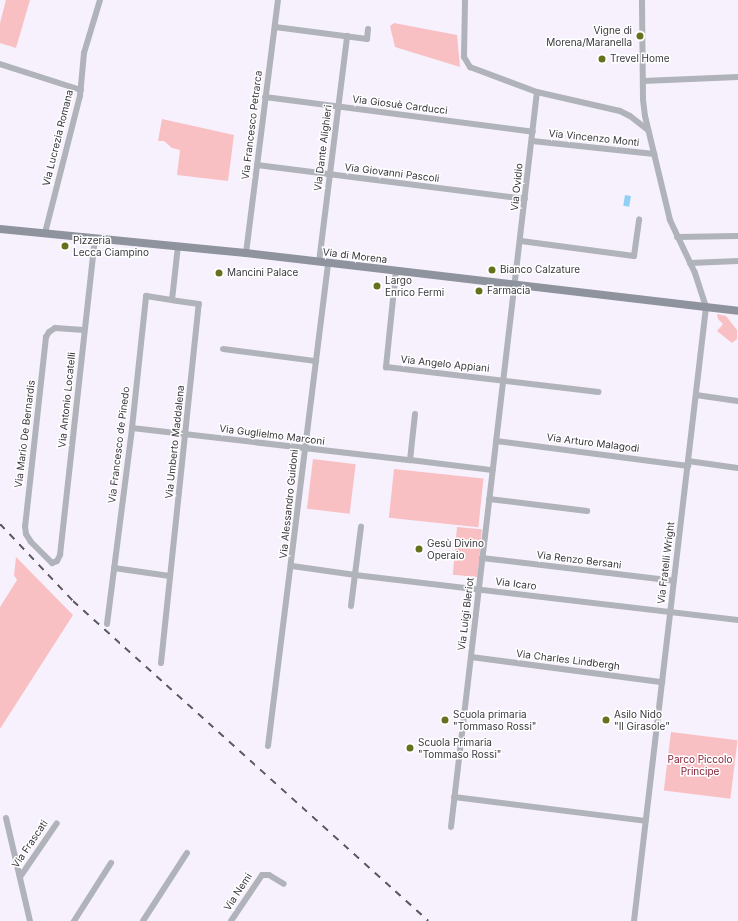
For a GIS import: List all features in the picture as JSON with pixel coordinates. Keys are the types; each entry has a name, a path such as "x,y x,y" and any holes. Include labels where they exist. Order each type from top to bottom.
{"street":[{"name":"Via Lucrezia Romana","path":"45,233 81,90 84,53 100,0"},
{"name":"Via Francesco Petrarca","path":"246,253 278,0"},
{"path":"465,0 464,55 466,64 472,69 537,92 616,110 630,116 648,130"},
{"path":"642,0 643,103 648,130 664,201 677,237 702,290 706,307"},
{"path":"275,27 367,39 368,29"},
{"name":"Via Dante Alighieri","path":"324,262 330,175 347,36"},
{"path":"0,64 81,90"},
{"path":"643,81 738,77"},
{"name":"Via Ovidio","path":"516,284 537,92"},
{"name":"Via Giosuè Carducci","path":"265,97 533,132"},
{"name":"Via Vincenzo Monti","path":"532,141 654,154"},
{"name":"Via Giovanni Pascoli","path":"257,165 525,199"},
{"path":"521,241 634,256 639,219"},
{"name":"Via di Morena","path":"0,229 246,253 738,311"},
{"path":"677,237 738,236"},
{"name":"Via Antonio Locatelli","path":"54,563 60,555 95,238"},
{"path":"172,300 178,246"},
{"path":"690,263 738,261"},
{"name":"Via Alessandro Guidoni","path":"268,746 292,566 316,361 324,262"},
{"name":"Via Angelo Appiani","path":"396,270 386,367 504,380"},
{"name":"Via Luigi Bleriot","path":"451,827 492,470 516,284"},
{"name":"Via Francesco de Pinedo","path":"107,624 132,428 146,296 172,300"},
{"name":"Via Umberto Maddalena","path":"160,663 199,304 172,300"},
{"name":"Via Fratelli Wright","path":"634,921 706,307"},
{"name":"Via Mario De Bernardis","path":"54,563 49,562 31,542 26,534 25,526 46,338 49,332 55,328 84,330"},
{"path":"223,349 316,361"},
{"path":"504,380 599,392"},
{"path":"696,395 738,401"},
{"path":"410,460 415,414"},
{"name":"Via Guglielmo Marconi","path":"132,428 492,470"},
{"name":"Via Arturo Malagodi","path":"496,441 688,464 738,468"},
{"path":"489,499 586,511"},
{"path":"351,606 361,528"},
{"name":"Via Renzo Bersani","path":"482,558 674,581"},
{"name":"Via Icaro","path":"292,566 478,590 738,620"},
{"path":"114,568 169,576"},
{"name":"Via Charles Lindbergh","path":"471,657 662,682"},
{"path":"454,797 646,822"},
{"name":"Via Frascati","path":"6,818 30,921"},
{"name":"Via Frascati","path":"20,877 57,823"},
{"path":"143,921 187,853"},
{"path":"74,921 111,863"},
{"name":"Via Nemi","path":"231,921 262,875 269,875 284,884"}],"green space":[{"path":"6,0 30,0 16,48 0,43 0,23"},
{"path":"394,23 457,35 460,67 395,47 390,26"},
{"path":"162,119 234,135 228,181 177,175 180,150 172,148 164,141 158,141"},
{"path":"717,314 726,316 737,330 737,339 732,343 717,331 723,324 718,319"},
{"path":"313,459 356,464 350,514 307,509"},
{"path":"394,469 484,478 478,527 389,518"},
{"path":"457,527 482,529 478,577 453,575"},
{"path":"16,557 73,615 0,729 0,607 17,580 14,575"},
{"name":"Parco Piccolo Principe","path":"671,732 738,740 730,799 664,791"}],"water":[{"path":"625,195 631,196 629,207 623,206"}],"railway":[{"path":"0,524 73,601 428,921"}],"place":[{"name":"Vigne di Morena/Maranella","path":"640,36"},
{"name":"Trevel Home","path":"602,59"},
{"name":"Pizzeria Lecca Ciampino","path":"65,246"},
{"name":"Bianco Calzature","path":"492,270"},
{"name":"Mancini Palace","path":"219,273"},
{"name":"Largo Enrico Fermi","path":"377,286"},
{"name":"Farmacia","path":"479,291"},
{"name":"Gesù Divino Operaio","path":"419,549"},
{"name":"Scuola primaria \"Tommaso Rossi\"","path":"445,720"},
{"name":"Asilo Nido \"Il Girasole\"","path":"606,720"},
{"name":"Scuola Primaria \"Tommaso Rossi\"","path":"410,748"}]}
